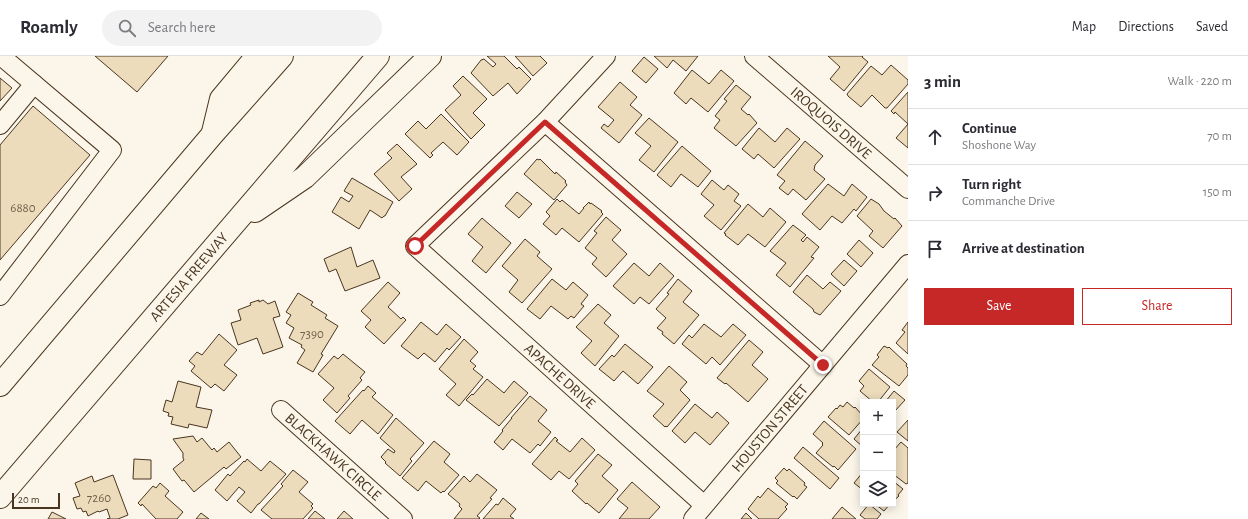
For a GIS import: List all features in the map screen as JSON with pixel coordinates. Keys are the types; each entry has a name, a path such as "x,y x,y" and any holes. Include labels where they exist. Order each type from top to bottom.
{"highway":[{"path":"212,135 221,99 257,56"},
{"path":"0,385 212,135 282,56"},
{"name":"ARTESIA FREEWAY","path":"0,497 378,56"},
{"path":"231,228 305,177 430,56"}],"street":[{"path":"0,296 112,150 1,56"},
{"path":"606,56 545,122 823,365"},
{"name":"IROQUOIS DRIVE","path":"754,56 908,189"},
{"path":"0,125 34,84"},
{"name":"APACHE DRIVE","path":"545,122 415,246 704,505"},
{"name":"HOUSTON STREET","path":"692,519 908,264"},
{"name":"BLACKHAWK CIRCLE","path":"281,410 403,519"}],"building":[{"path":"95,56 168,56 137,92"},
{"path":"487,56 504,56 517,69 519,67 531,79 517,94 508,83 493,96 471,73 481,60 484,59 493,67 496,64"},
{"path":"515,56 540,56 547,63 533,76"},
{"path":"654,56 698,56 686,71 673,60 667,68"},
{"path":"828,56 863,56 862,57 868,62 844,91 830,79 840,67"},
{"path":"644,57 658,69 646,83 632,71"},
{"path":"891,65 908,80 908,84 887,108 885,108 872,95 861,107 848,96 847,94 871,66 882,75"},
{"path":"692,70 709,84 721,70 734,81 708,112 691,98 686,104 674,93"},
{"path":"463,76 487,99 473,113 485,125 471,139 445,110 461,95 453,86"},
{"path":"0,78 12,88 0,101"},
{"path":"620,82 637,97 630,105 642,115 619,143 601,128 604,124 608,127 614,120 598,107"},
{"path":"736,85 751,97 741,109 748,115 749,114 757,123 736,146 714,128 720,120 715,116 727,101 724,99"},
{"path":"908,92 908,124 895,112 894,114 891,111"},
{"path":"33,106 90,155 0,260 0,145"},
{"path":"441,114 469,142 457,155 443,142 431,153 433,155 430,158 405,134 418,121 426,129"},
{"path":"649,118 678,142 654,172 639,160 651,146 635,133"},
{"path":"908,124 908,148 896,138"},
{"path":"759,128 775,142 787,128 800,139 774,168 758,154 754,159 742,149"},
{"path":"805,141 823,156 815,165 814,170 825,179 806,200 793,189 788,195 779,188 785,181 777,175"},
{"path":"397,144 417,164 401,177 412,189 399,201 374,174 392,158 387,153"},
{"path":"682,146 711,171 698,187 681,174 671,187 657,175"},
{"path":"537,159 540,159 555,174 556,172 566,181 565,182 567,185 554,200 524,174"},
{"path":"352,178 393,202 385,216 382,218 370,210 359,229 332,212 341,197 349,202 353,196 344,191"},
{"path":"712,180 724,190 728,185 739,194 734,201 741,206 721,230 704,216 714,205 701,194"},
{"path":"828,184 844,196 852,184 867,197 856,211 854,209 842,223 832,216 820,230 802,214"},
{"path":"517,192 532,204 519,218 505,206"},
{"path":"557,199 560,202 562,200 579,214 589,202 602,211 601,212 603,214 579,242 562,228 556,235 543,224 550,216 546,212"},
{"path":"871,199 879,204 884,211 894,219 895,218 902,226 883,248 869,236 873,231 857,216"},
{"path":"748,204 763,217 770,208 786,222 765,247 748,234 738,245 724,233"},
{"path":"606,217 621,230 612,240 627,254 606,277 592,264 597,258 585,248 597,233 594,231"},
{"path":"482,218 511,243 486,273 472,261 483,247 468,234"},
{"path":"793,225 806,235 801,240 803,242 807,237 819,247 811,257 814,258 790,287 776,275 786,263 770,251"},
{"path":"525,239 540,252 537,256 552,269 522,303 509,292 518,280 502,266"},
{"path":"859,240 873,253 861,267 847,254"},
{"path":"351,247 357,267 373,260 380,278 345,291 336,269 329,272 324,259"},
{"path":"844,260 857,271 844,286 831,274"},
{"path":"634,263 649,276 660,263 674,276 649,304 640,297 634,304 613,286"},
{"path":"807,275 823,289 830,282 841,291 820,315 814,312 813,309 793,292"},
{"path":"552,279 566,290 573,282 588,295 581,304 584,306 574,318 571,316 568,319 551,306 540,319 527,309"},
{"path":"678,279 692,291 683,302 699,315 674,344 657,328 666,318 656,309 669,294 667,293"},
{"path":"388,282 400,293 388,307 401,319 403,317 406,320 384,344 365,327 371,320 361,311"},
{"path":"298,293 313,302 311,305 327,315 325,318 338,326 321,354 323,355 313,372 297,363 305,350 301,347 302,345 289,338 294,328 286,323 291,315 286,312"},
{"path":"259,300 259,302 263,300 268,304 275,301 280,316 273,318 283,347 263,354 257,338 238,345 231,323 241,320 238,310"},
{"path":"598,304 611,315 604,323 619,336 595,366 581,353 592,341 576,327"},
{"path":"421,322 437,335 446,324 461,337 449,350 447,348 435,362 424,353 418,359 401,346"},
{"path":"908,322 908,354 896,343 905,332 902,330"},
{"path":"704,324 721,337 733,324 746,335 720,365 712,357 706,364 682,344 689,335 692,338"},
{"path":"219,334 237,350 224,365 237,375 224,391 215,384 211,388 191,371 195,366 189,361 197,352 202,355"},
{"path":"464,339 478,352 470,361 476,366 473,369 483,377 459,406 446,395 456,384 439,369"},
{"path":"749,340 763,352 752,365 768,379 748,402 726,383 725,384 717,378"},
{"path":"625,344 653,367 638,384 623,371 614,381 599,369 612,355 614,357"},
{"path":"884,346 889,347 907,364 908,375 899,386 872,365 879,357 877,355"},
{"path":"343,354 365,372 360,378 362,380 348,396 350,398 337,413 323,400 334,388 318,374 334,356 338,359"},
{"path":"669,366 687,382 680,390 690,400 667,427 665,427 653,416 664,404 647,391"},
{"path":"869,369 890,387 880,399 869,399 860,391 864,386 859,381"},
{"path":"487,379 504,393 514,381 528,393 499,426 466,400 472,394 473,395"},
{"path":"178,381 201,387 196,407 212,410 207,428 189,424 188,428 171,424 173,417 168,416 169,413 163,411 166,400 172,402"},
{"path":"368,386 376,393 372,397 393,415 378,434 362,420 350,434 335,421"},
{"path":"894,391 905,400 896,410 896,399 887,399"},
{"path":"530,396 547,410 538,421 551,432 540,446 538,444 530,453 512,439 503,450 494,442 511,418"},
{"path":"847,402 860,413 860,422 849,435 828,417 840,405 843,407"},
{"path":"695,404 712,418 717,412 729,423 710,445 695,432 685,443 672,431"},
{"path":"396,418 424,443 410,459 412,461 400,476 385,463 386,462 381,457 388,449 394,453 395,451 380,438"},
{"path":"908,420 908,441 897,432"},
{"path":"824,421 856,449 838,470 816,453 823,443 813,434"},
{"path":"860,432 860,444 854,439"},
{"path":"193,436 197,442 202,438 212,450 214,448 217,452 229,442 241,457 226,469 224,467 194,492 184,480 182,481 173,469 184,460 183,453 173,439"},
{"path":"555,437 558,440 556,441 570,452 582,438 595,450 569,479 559,471 551,480 532,464"},
{"path":"434,441 450,454 444,462 459,475 444,492 443,491 441,493 426,481 418,491 402,478"},
{"path":"901,442 908,448 908,483 906,484 896,476 896,448"},
{"path":"803,447 839,478 830,489 794,458"},
{"path":"598,454 612,465 602,476 618,490 599,513 587,503 586,504 572,491 578,484 575,481"},
{"path":"134,459 151,460 151,479 133,479"},
{"path":"247,459 261,471 270,461 286,474 251,513 237,501 245,492 239,487 227,501 215,490 228,474 230,476"},
{"path":"784,468 787,471 789,469 805,483 804,485 807,487 797,499 776,483 778,481 775,478"},
{"path":"293,470 308,482 299,492 313,504 311,506 313,508 303,519 272,519 261,510 283,486 281,484"},
{"path":"477,474 497,490 490,498 492,499 477,516 480,518 479,519 454,519 462,509 459,506 460,504 448,494 464,476 470,482"},
{"path":"113,475 128,515 118,519 107,519 110,518 107,509 98,511 88,516 86,511 83,512 81,508 77,509 73,498 80,496 75,483 92,476 94,482"},
{"path":"860,476 860,488 854,483"},
{"path":"632,482 660,507 649,519 619,519 628,508 617,499"},
{"path":"160,483 169,491 165,496 183,512 177,519 156,519 142,504 141,506 138,503 153,486 156,488"},
{"path":"896,483 903,489 898,495 899,496 896,498"},
{"path":"768,488 788,504 785,507 787,509 778,519 759,519 748,509 758,496 760,498"},
{"path":"503,498 516,509 510,516 514,519 483,519 496,504 498,505"},
{"path":"842,507 856,519 832,519"},
{"path":"867,507 873,507 881,514 877,519 865,519 860,515"},
{"path":"879,507 887,507 884,511"},
{"path":"315,511 325,519 308,519"},
{"path":"344,511 353,519 337,519"},
{"path":"52,512 66,519 48,519"},
{"path":"201,513 209,519 196,519"},
{"path":"746,513 752,519 741,519"}],"route":[{"path":"415,246 545,122 823,365"}]}
